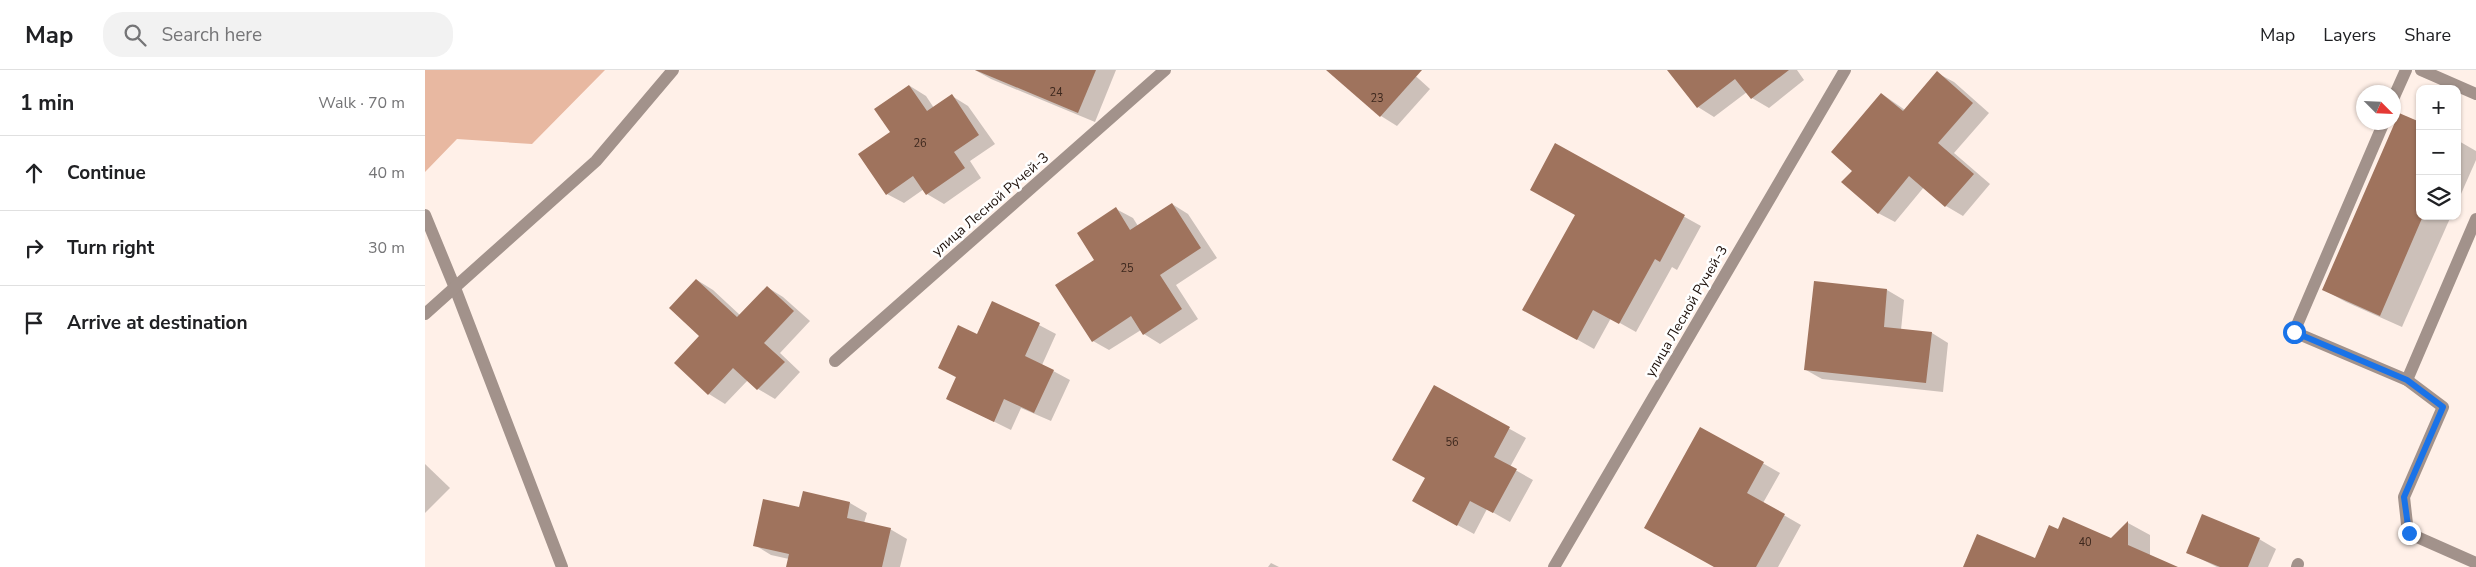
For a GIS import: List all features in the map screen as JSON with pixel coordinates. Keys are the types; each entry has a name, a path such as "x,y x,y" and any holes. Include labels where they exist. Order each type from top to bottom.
{"street":[{"path":"425,314 596,161 673,70"},
{"name":"улица Лесной Ручей-3","path":"835,361 1165,70"},
{"name":"улица Лесной Ручей-3","path":"1554,567 1845,70"},
{"path":"2399,85 2406,70"},
{"path":"2421,70 2476,94"},
{"path":"2381,130 2294,332 2407,380 2443,407 2404,497 2409,533 2476,563"},
{"path":"425,215 562,567"},
{"path":"2407,380 2476,219"}],"shaded area":[{"path":"425,70 605,70 532,144 457,139 425,172"}],"building":[{"path":"975,70 1096,70 1078,113"},
{"path":"1326,70 1422,70 1380,117"},
{"path":"1667,70 1789,70 1751,99 1735,79 1697,108"},
{"path":"1937,71 1973,103 1938,143 1974,174 1945,207 1909,176 1878,214 1841,182 1852,171 1831,152 1881,93 1903,111"},
{"path":"909,85 927,111 952,94 979,135 954,152 965,168 926,195 913,176 886,195 858,154 890,132 874,109"},
{"path":"2401,114 2416,120 2416,220 2421,220 2380,316 2322,290 2392,130 2401,130"},
{"path":"1555,143 1685,215 1660,262 1655,259 1619,324 1593,310 1577,340 1522,310 1575,215 1530,190"},
{"path":"1172,203 1201,248 1160,275 1182,309 1143,335 1131,316 1092,342 1055,285 1094,260 1077,233 1116,207 1130,230"},
{"path":"696,279 737,317 767,286 794,311 764,343 785,362 757,390 733,368 708,395 674,363 699,336 669,308"},
{"path":"1814,281 1887,289 1884,327 1932,332 1926,383 1804,370"},
{"path":"992,301 1040,323 1025,356 1054,370 1034,413 1004,399 994,422 946,399 956,377 938,368 958,325 977,334"},
{"path":"1434,385 1510,427 1494,457 1517,469 1493,513 1470,501 1457,526 1412,501 1425,478 1392,460"},
{"path":"1700,427 1764,462 1747,493 1785,514 1756,567 1714,567 1644,528"},
{"path":"803,491 850,502 847,518 891,528 882,567 786,567 789,554 753,546 763,499 799,507"},
{"path":"2202,514 2260,538 2248,567 2220,567 2186,553"},
{"path":"2063,517 2111,538 2128,521 2128,545 2178,567 1963,567 1977,534 2035,558 2049,525 2058,529"}],"route":[{"path":"2294,332 2407,380 2443,407 2404,497 2409,533"}]}
